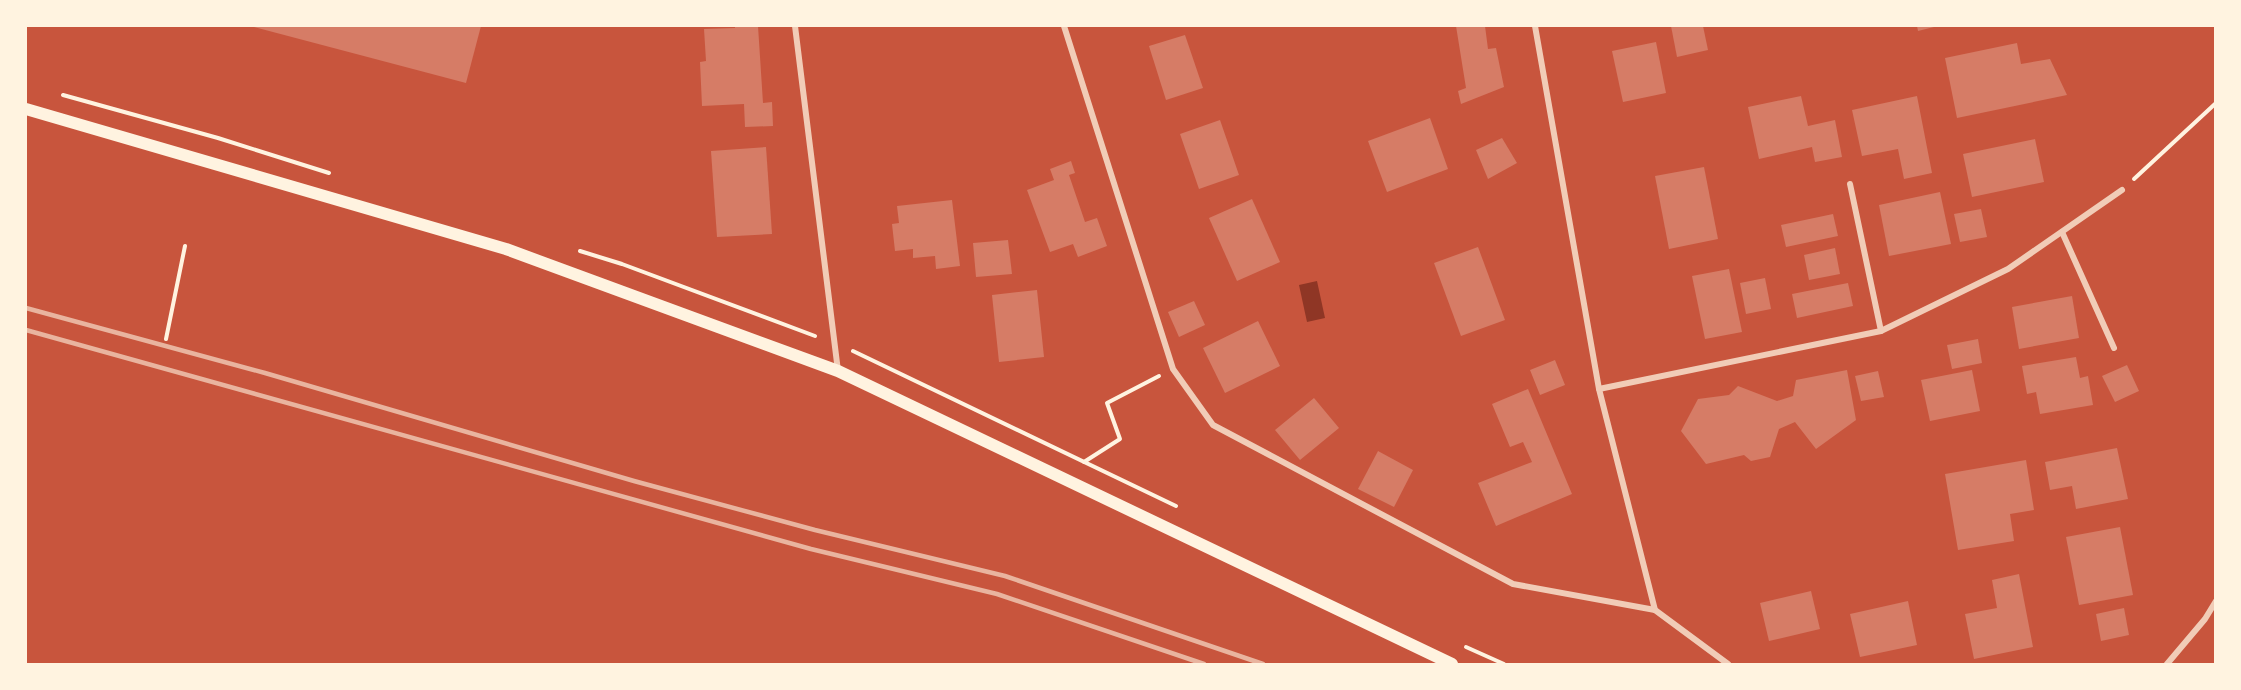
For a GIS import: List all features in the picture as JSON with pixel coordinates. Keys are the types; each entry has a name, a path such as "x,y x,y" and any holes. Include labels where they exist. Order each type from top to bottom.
{"main road":[{"path":"26,109 506,249 838,371 1452,664"}],"street":[{"path":"795,26 838,371"},
{"path":"1064,26 1173,369 1213,425 1514,584 1655,610 1728,664"},
{"path":"1536,26 1599,389 1655,610"},
{"path":"1850,184 1881,331"},
{"path":"1599,389 1881,331 2008,269 2122,190"},
{"path":"2062,232 2114,348"},
{"path":"2167,664 2205,619 2216,600"}],"path":[{"path":"2122,190 2216,103"},
{"path":"166,339 185,246"},
{"path":"1084,462 1120,439 1107,404 1173,369"}],"shaded area":[{"path":"1317,281 1325,318 1307,322 1299,285"}],"building":[{"path":"250,26 481,26 466,83"},
{"path":"735,26 758,26 763,103 772,102 773,126 745,127 744,104 702,106 700,62 706,61 704,29 735,28"},
{"path":"1456,26 1485,26 1488,49 1496,48 1504,87 1461,104 1458,91 1466,88"},
{"path":"1671,26 1703,26 1708,50 1677,57"},
{"path":"1917,26 1938,26 1918,31"},
{"path":"1185,35 1203,88 1166,100 1149,46"},
{"path":"1656,42 1666,93 1623,102 1612,51"},
{"path":"2017,43 2021,64 2050,59 2067,95 1957,118 1945,58"},
{"path":"1801,96 1808,126 1835,120 1842,157 1815,162 1812,147 1759,159 1748,107"},
{"path":"1917,96 1932,173 1904,179 1898,149 1862,156 1852,110"},
{"path":"1430,118 1448,169 1387,192 1368,141"},
{"path":"1220,120 1239,175 1199,189 1180,134"},
{"path":"1502,138 1517,163 1488,179 1476,150"},
{"path":"2035,139 2044,182 1972,197 1963,154"},
{"path":"766,147 772,234 717,237 711,151"},
{"path":"1071,161 1075,173 1069,175 1085,222 1097,218 1107,246 1078,257 1073,244 1050,252 1027,190 1054,180 1050,169"},
{"path":"1704,167 1718,239 1669,249 1655,176"},
{"path":"1940,192 1951,244 1889,256 1879,205"},
{"path":"1252,199 1280,262 1237,281 1209,218"},
{"path":"952,200 960,266 936,269 935,256 913,258 913,249 895,251 892,224 899,223 897,206"},
{"path":"1981,209 1987,237 1960,242 1954,214"},
{"path":"1833,214 1838,236 1786,247 1781,225"},
{"path":"1008,240 1012,274 976,277 973,243"},
{"path":"1478,247 1505,320 1461,336 1434,263"},
{"path":"1835,248 1840,274 1809,280 1804,255"},
{"path":"1729,269 1742,332 1705,339 1692,276"},
{"path":"1765,278 1771,309 1746,314 1740,283"},
{"path":"1848,283 1853,306 1797,318 1792,294"},
{"path":"1037,290 1044,357 999,362 992,295"},
{"path":"2072,296 2079,338 2019,349 2012,307"},
{"path":"1194,301 1205,325 1179,337 1168,312"},
{"path":"1258,321 1280,366 1225,393 1203,348"},
{"path":"1978,339 1982,363 1952,369 1947,345"},
{"path":"2076,357 2080,378 2088,376 2093,405 2040,414 2036,392 2027,394 2022,366"},
{"path":"1555,360 1565,385 1540,395 1530,370"},
{"path":"2127,365 2139,391 2115,402 2102,376"},
{"path":"1847,370 1856,420 1816,449 1795,422 1779,429 1770,457 1751,461 1744,455 1706,464 1681,431 1698,399 1729,395 1738,386 1777,401 1793,396 1796,380"},
{"path":"1972,370 1980,411 1930,421 1921,380"},
{"path":"1878,371 1884,397 1861,401 1855,376"},
{"path":"1528,389 1572,494 1496,526 1478,483 1532,462 1523,442 1510,447 1492,404"},
{"path":"1314,398 1339,428 1300,460 1275,430"},
{"path":"2117,448 2128,499 2076,509 2072,486 2050,490 2045,462"},
{"path":"1378,451 1413,470 1394,507 1358,489"},
{"path":"2026,460 2034,510 2010,514 2014,541 1958,550 1945,474"},
{"path":"2120,527 2133,595 2079,605 2066,537"},
{"path":"2019,574 2033,647 1974,659 1965,614 1997,608 1992,580"},
{"path":"1811,591 1820,629 1769,641 1760,603"},
{"path":"1908,601 1917,645 1860,657 1850,614"},
{"path":"2124,608 2129,635 2101,641 2096,614"}],"railway":[{"path":"26,308 265,373 634,481 815,530 1005,576 1263,664"},
{"path":"26,330 811,549 997,594 1204,664"}]}
